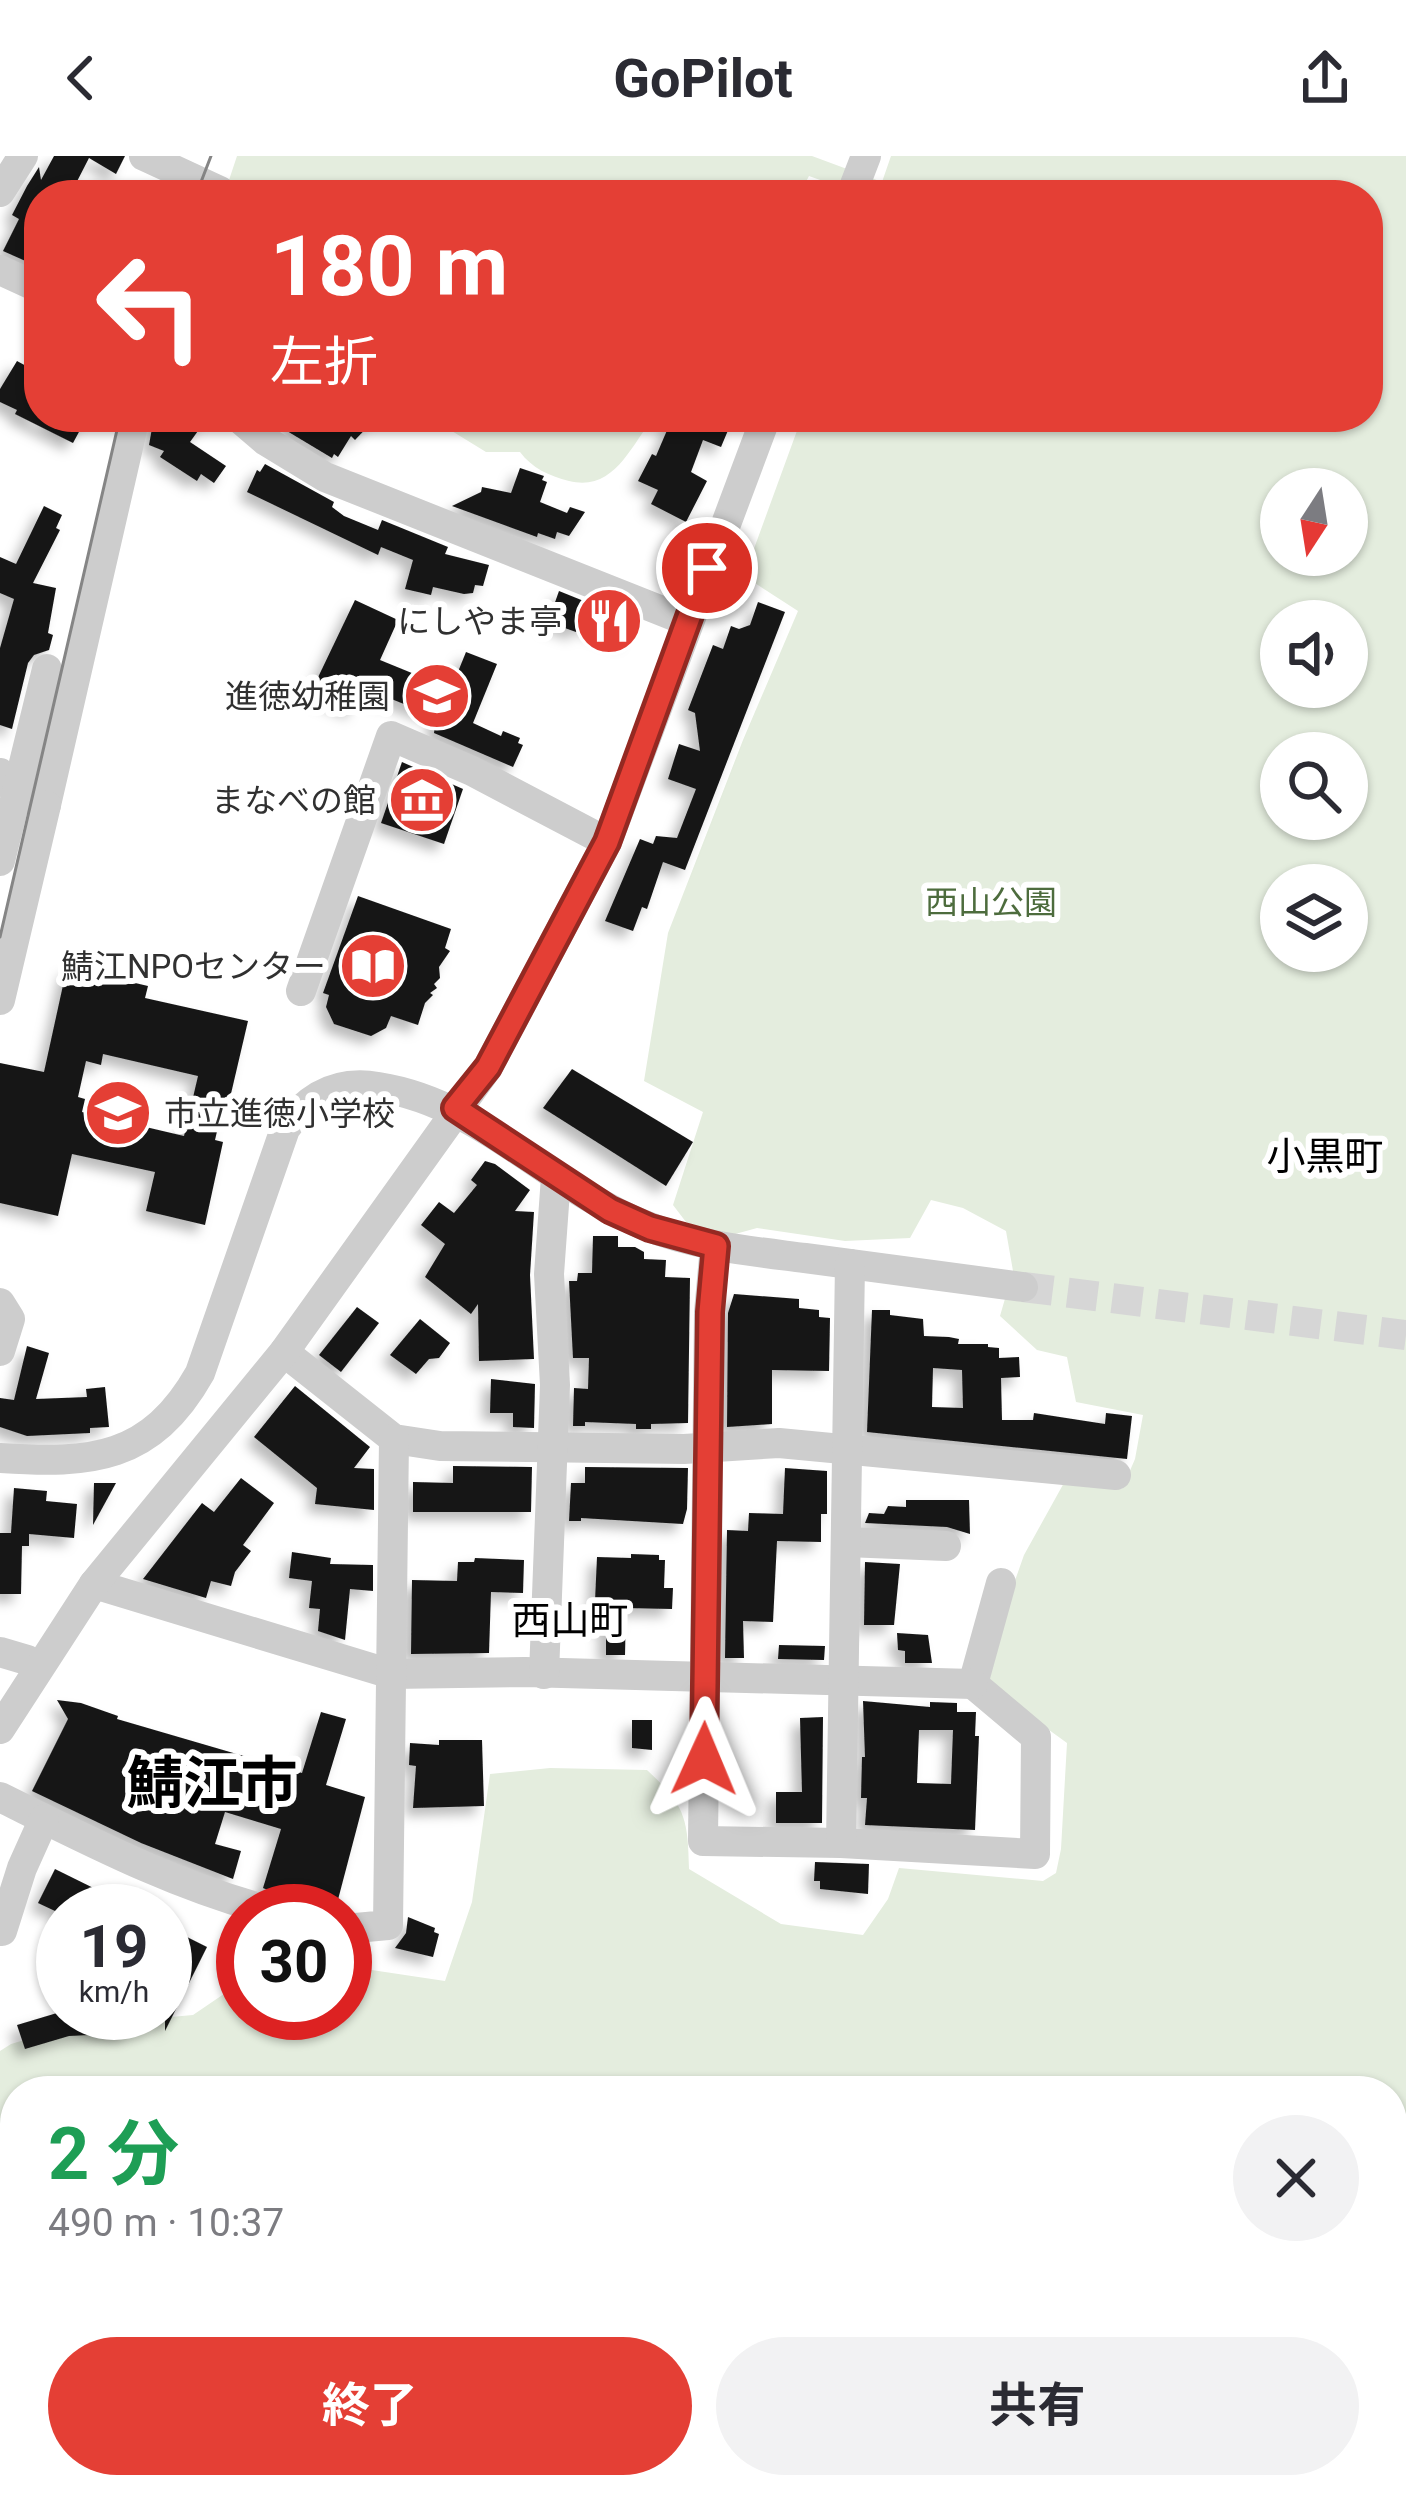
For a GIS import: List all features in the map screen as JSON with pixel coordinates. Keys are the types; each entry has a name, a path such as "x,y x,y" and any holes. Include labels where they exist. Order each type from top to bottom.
{"street":[{"path":"0,192 22,156"},
{"path":"144,156 192,180"},
{"path":"0,1000 131,432"},
{"path":"268,432 325,477 687,621"},
{"path":"0,1729 94,1584 284,1352 488,1067 607,842 760,432"},
{"path":"0,861 8,782 47,669"},
{"path":"301,991 391,736 472,771 607,842"},
{"path":"8,782 46,805"},
{"path":"0,1459 56,1462 128,1447 160,1428 200,1373 285,1129 311,1099 348,1085 377,1086 455,1108 556,1177 630,1220 716,1246 1023,1287"},
{"path":"544,1674 555,1385 549,1274 556,1177"},
{"path":"94,1584 391,1674 544,1674 706,1677 844,1680 973,1684 1036,1737 1036,1854 703,1841 706,1677 707,1447 716,1246"},
{"path":"841,1843 850,1264"},
{"path":"0,1303 10,1318 0,1351"},
{"path":"284,1352 394,1439 440,1445 707,1447 779,1442 1116,1475"},
{"path":"372,1926 388,1925 394,1439"},
{"path":"847,1543 946,1546"},
{"path":"973,1684 1001,1583"},
{"path":"0,1797 184,1885 216,1895"},
{"path":"2,1931 44,1819"}],"green space":[{"name":"西山公園","path":"237,156 812,156 877,180 809,176 807,180 229,180"},
{"name":"西山公園","path":"891,156 1406,156 1406,2076 0,2076 0,2051 36,2036 192,2040 192,2015 216,1999 216,2040 372,2040 372,1970 445,1981 472,1902 490,1774 550,1768 647,1770 682,1814 689,1869 781,1924 863,1935 888,1899 899,1868 1043,1881 1056,1873 1067,1743 980,1680 1024,1555 1065,1481 1122,1489 1135,1459 1143,1415 1076,1402 1067,1357 1037,1350 1000,1316 1013,1271 1006,1231 963,1208 931,1200 910,1238 845,1241 757,1228 728,1236 686,1222 673,1205 703,1112 644,1081 668,933 798,611 744,576 797,432 1383,432 1383,180 883,180"},
{"path":"453,432 643,432 609,473 585,483 548,474 520,452 486,452"}],"building":[{"path":"54,156 125,156 116,174 89,158 78,180 41,180"},
{"path":"24,192 24,260 3,251 19,219 12,215"},
{"path":"17,361 24,365 24,418 0,402 0,389"},
{"path":"51,432 79,432 73,443"},
{"path":"151,432 197,432 190,442 226,466 214,483 201,474 197,481 160,457 164,451 149,445"},
{"path":"289,432 363,432 355,440 351,436 338,457 334,454 332,458"},
{"path":"666,432 727,432 721,447 703,440 691,472 707,481 686,522 651,504 658,490 638,481 652,454 656,456"},
{"path":"265,464 334,502 332,507 344,516 378,530 382,520 448,547 445,554 489,565 483,586 475,585 473,593 464,594 433,587 431,595 405,589 413,560 381,547 378,555 247,492"},
{"path":"520,468 544,476 547,482 540,502 567,513 570,507 585,512 569,536 557,532 555,539 538,533 537,537 452,506 481,492 482,487 511,493"},
{"path":"44,506 62,515 56,528 60,530 33,583 56,588 48,633 53,635 49,650 34,655 28,663 12,729 0,725 0,648 14,599 0,593 0,557 16,564"},
{"path":"559,591 626,618 624,623 631,625 626,640 581,624 576,632 548,622"},
{"path":"355,600 398,620 380,660 451,689 466,652 497,664 473,723 501,736 503,731 520,738 518,743 523,745 513,767 434,733 436,717 389,698 361,689 354,711 311,692"},
{"path":"758,602 785,612 685,870 663,862 647,909 642,907 633,931 605,921 640,839 653,844 656,836 677,838 696,789 668,779 679,744 700,751 695,713 688,710 713,645 723,649 731,626 750,625"},
{"path":"402,762 463,789 444,844 381,823"},
{"path":"358,896 451,929 445,948 450,951 439,967 437,988 430,993 418,1025 391,1016 386,1028 371,1036 334,1024 326,1007 329,995 323,993"},
{"path":"67,967 148,986 145,998 248,1021 215,1140 223,1142 205,1225 146,1211 155,1172 72,1154 58,1216 0,1203 0,1063 44,1072","holes":["103,1054 198,1076 184,1136 82,1112 85,1099 78,1097 86,1061 101,1065"]},
{"path":"572,1069 693,1142 666,1186 543,1108"},
{"path":"485,1161 530,1190 515,1211 534,1212 530,1275 534,1359 479,1361 478,1304 471,1314 425,1277 445,1244 421,1225 439,1202 454,1213 477,1185 471,1180"},
{"path":"593,1236 618,1236 618,1247 635,1247 644,1252 644,1259 666,1260 665,1277 690,1278 688,1423 651,1424 651,1429 585,1422 585,1426 573,1426 574,1388 588,1389 589,1358 573,1358 569,1281 577,1281 578,1273 592,1273"},
{"path":"734,1294 799,1299 799,1308 819,1310 819,1317 830,1318 829,1371 772,1370 772,1424 727,1427 728,1313"},
{"path":"357,1307 379,1323 341,1372 319,1355"},
{"path":"872,1310 923,1319 924,1336 959,1339 958,1344 988,1344 999,1348 999,1358 1019,1357 1020,1377 1001,1378 1002,1420 1033,1420 1034,1413 1105,1424 1106,1413 1132,1416 1127,1459 867,1432","holes":["933,1368 962,1370 963,1408 932,1407"]},
{"path":"420,1319 450,1343 439,1358 429,1359 416,1374 390,1355"},
{"path":"27,1346 49,1353 36,1399 87,1397 86,1389 105,1387 109,1427 90,1428 90,1433 27,1436 0,1427 0,1398 14,1400"},
{"path":"491,1379 535,1384 534,1428 513,1427 513,1413 490,1413"},
{"path":"295,1386 370,1447 354,1468 374,1469 374,1510 315,1504 317,1488 254,1437"},
{"path":"453,1466 532,1467 531,1512 413,1512 413,1482 453,1483"},
{"path":"585,1467 688,1468 683,1524 569,1521 571,1483 585,1483"},
{"path":"785,1468 827,1471 827,1514 821,1514 821,1542 777,1541 773,1622 743,1621 744,1658 725,1658 727,1530 748,1531 749,1513 783,1514"},
{"path":"241,1478 274,1503 243,1545 251,1551 231,1586 211,1581 206,1598 143,1579 202,1503 214,1512"},
{"path":"94,1483 116,1483 93,1525"},
{"path":"14,1488 47,1491 46,1501 77,1504 74,1538 29,1534 29,1546 22,1546 21,1594 0,1594 0,1533 11,1533"},
{"path":"906,1500 969,1500 970,1534 947,1527 865,1523 869,1513 884,1514 888,1506 906,1507"},
{"path":"292,1552 331,1558 330,1564 373,1565 373,1591 350,1589 345,1640 318,1631 320,1609 309,1608 312,1581 289,1578"},
{"path":"631,1554 659,1555 659,1560 665,1560 664,1588 673,1588 672,1609 626,1608 625,1655 606,1655 606,1624 594,1623 597,1557 631,1558"},
{"path":"475,1558 524,1560 523,1593 491,1592 489,1653 411,1654 412,1580 457,1581 458,1562 474,1562"},
{"path":"865,1562 900,1564 894,1625 864,1625"},
{"path":"897,1633 928,1635 932,1663 905,1663"},
{"path":"779,1645 825,1646 824,1660 778,1659"},
{"path":"57,1700 81,1703 117,1719 302,1773 321,1712 346,1719 326,1785 365,1797 342,1884 264,1884 281,1829 225,1812 215,1844 241,1851 233,1879 141,1843 32,1791 68,1719"},
{"path":"863,1701 930,1707 930,1702 957,1703 957,1712 976,1712 975,1830 865,1825 867,1798 861,1798","holes":["919,1730 953,1730 951,1784 917,1783"]},
{"path":"823,1717 822,1823 776,1823 776,1792 802,1792 800,1718"},
{"path":"632,1720 652,1720 652,1750 632,1748"},
{"path":"439,1740 482,1740 484,1806 413,1808 416,1766 409,1765 410,1743 439,1745"},
{"path":"815,1862 869,1864 868,1894 820,1889 820,1881 814,1881"},
{"path":"55,1869 85,1884 48,1884"},
{"path":"408,1917 439,1934 433,1957 395,1948 406,1933"},
{"path":"192,1940 207,1947 192,1977"},
{"path":"36,2019 36,2040 55,2040 25,2049 17,2025"}],"tunnel":[{"path":"1023,1287 1406,1335"}],"tram line":[{"path":"202,180 211,156"},
{"path":"0,937 117,432"}],"place":[{"name":"にしやま亭","path":"609,621"},
{"name":"進徳幼稚園","path":"437,696"},
{"name":"まなべの館","path":"422,800"},
{"name":"鯖江NPOセンター","path":"373,966"},
{"name":"市立進徳小学校","path":"118,1113"}],"district":[{"name":"小黒町","path":"1325,1157"},
{"name":"西山町","path":"570,1621"},
{"name":"鯖江市","path":"212,1783"}],"route":[{"path":"704,1759 710,1312 716,1246 650,1228 610,1210 455,1108 488,1067 607,842 707,568"}]}
